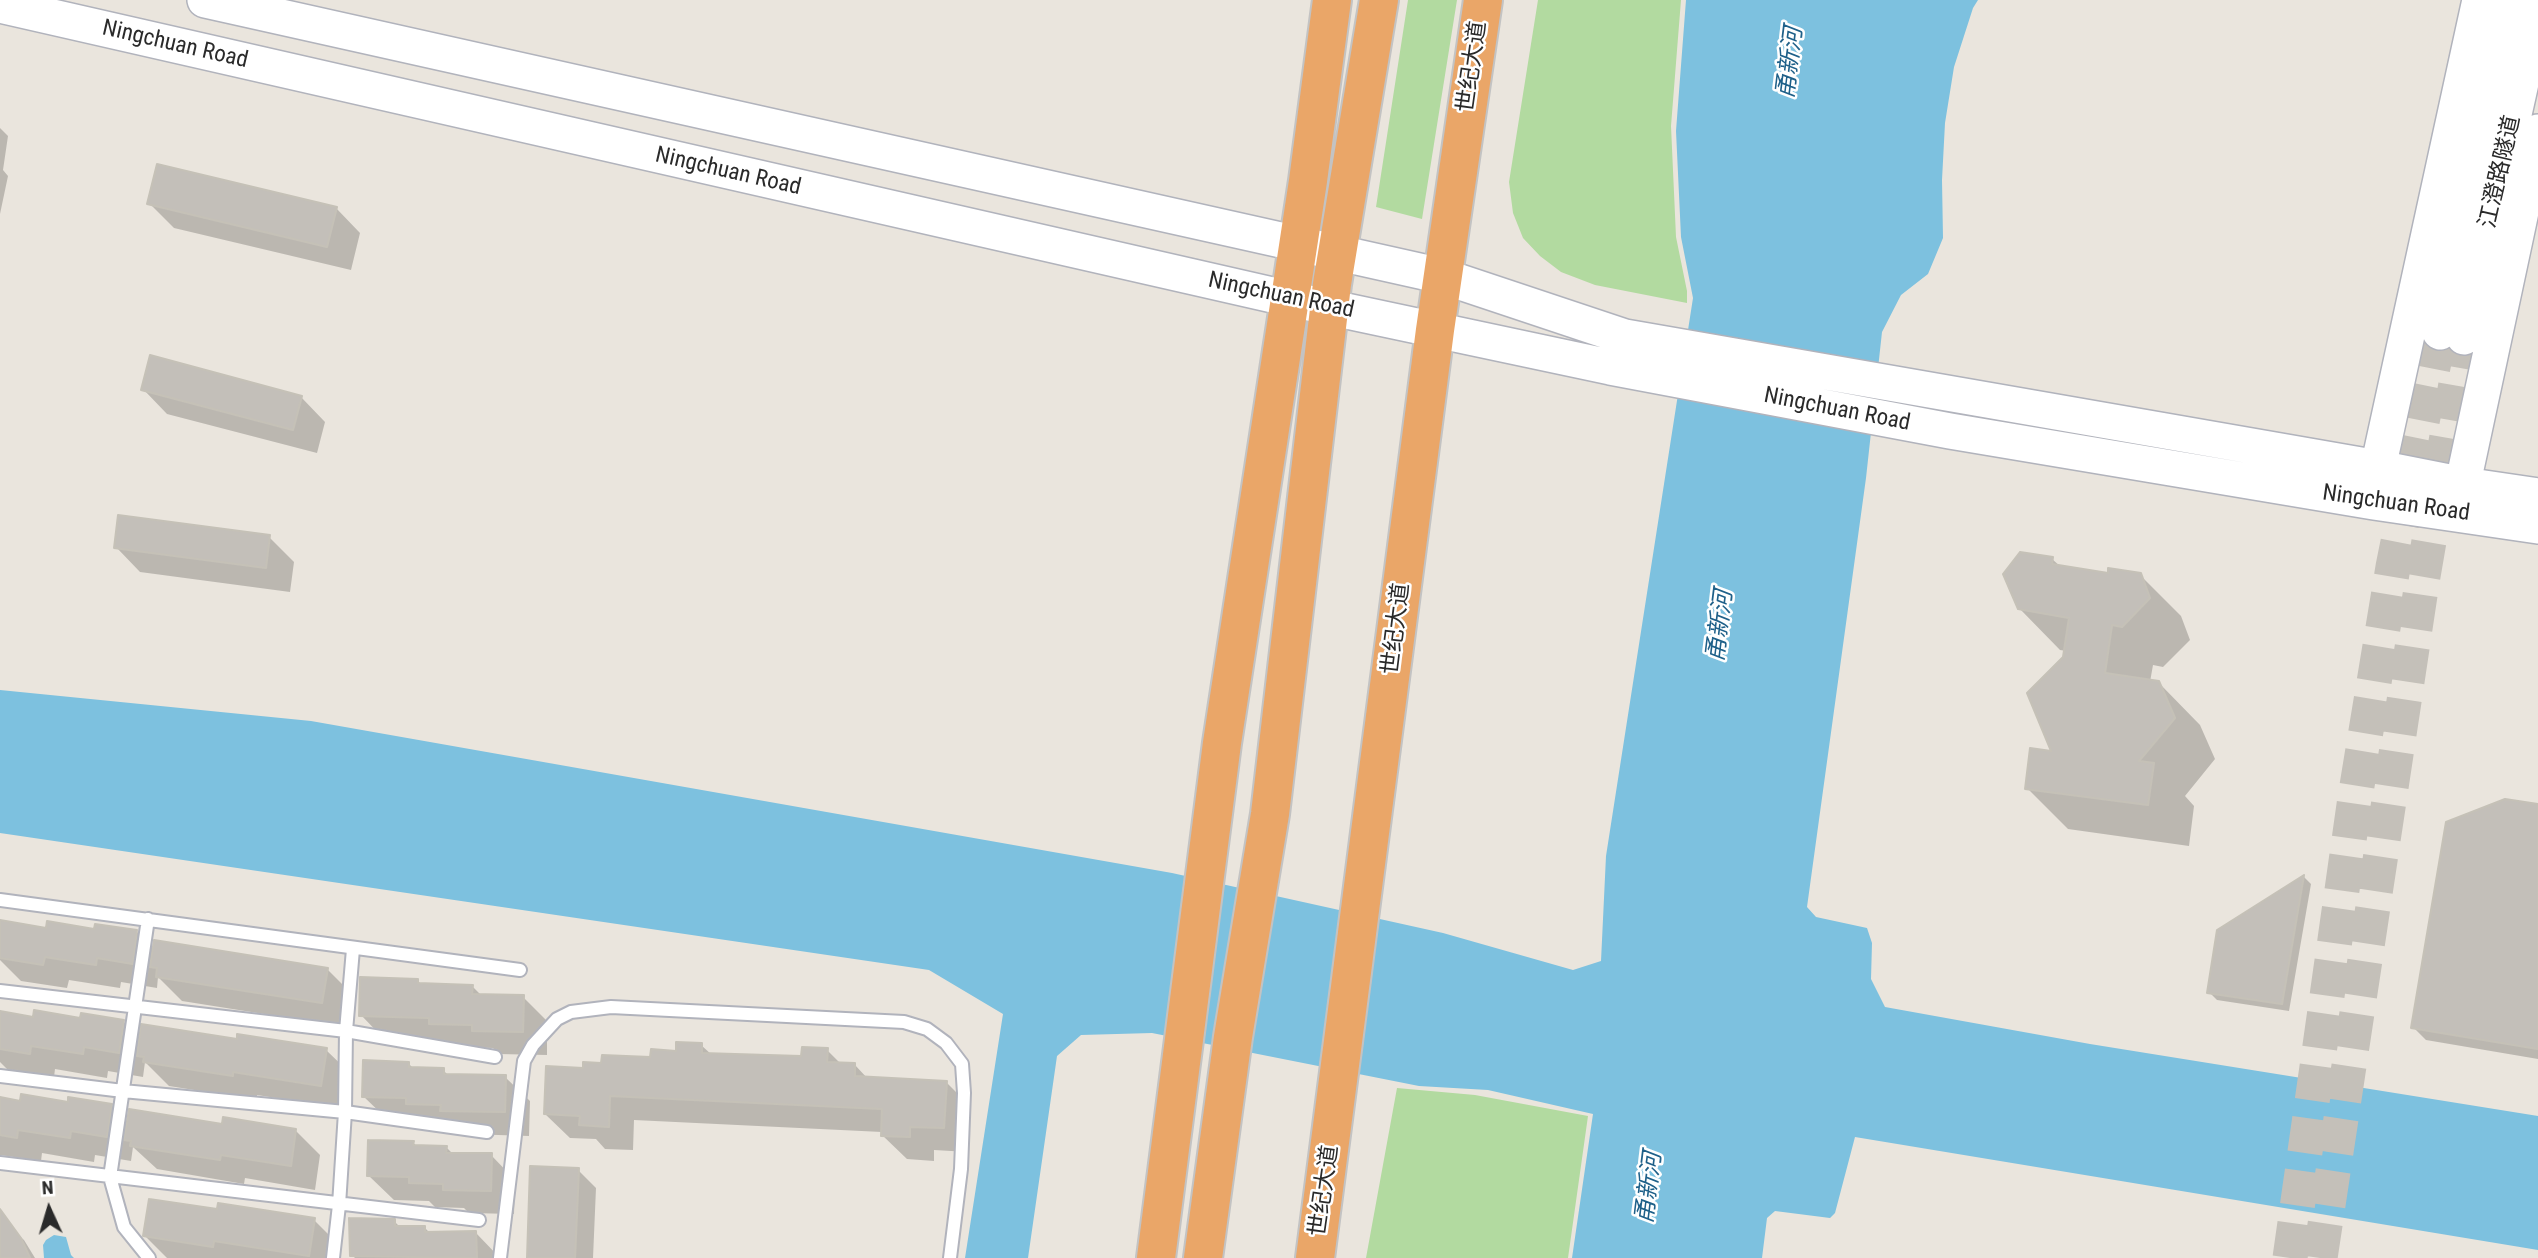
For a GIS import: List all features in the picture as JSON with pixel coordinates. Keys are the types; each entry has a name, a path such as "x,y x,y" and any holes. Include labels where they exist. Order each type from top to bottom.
{"highway":[{"path":"1156,1258 1222,743 1290,299 1332,0"},
{"path":"1203,1258 1233,1037 1270,814 1338,252 1379,0"},
{"name":"世纪大道","path":"1315,1258 1442,276 1483,0"}],"main road":[{"path":"205,0 1442,276 1617,352"},
{"path":"2374,502 2378,468 2480,0"},
{"name":"江澄路隧道","path":"2505,0 2452,334 2538,7"},
{"name":"Ningchuan Road","path":"0,5 1435,330 1955,396 2378,468 2538,526"},
{"path":"2460,499 2538,132"},
{"name":"Ningchuan Road","path":"1617,352 1950,431 2374,502 2538,496"}],"lane":[{"path":"0,900 520,970"},
{"path":"148,919 110,1177 124,1227 149,1258"},
{"path":"333,1258 339,1205 345,1112 346,1031 353,949"},
{"path":"0,991 346,1031 495,1057"},
{"path":"500,1258 524,1061 533,1045 557,1019 571,1012 611,1007 904,1022 927,1029 946,1042 962,1064 964,1093 961,1169 950,1258"},
{"path":"0,1076 123,1091 345,1112 487,1132"},
{"path":"0,1163 479,1220"}],"green space":[{"path":"1408,0 1457,0 1422,219 1376,207"},
{"path":"1538,0 1681,0 1671,126 1676,237 1687,303 1595,285 1561,272 1523,238 1513,213 1509,182"},
{"path":"1397,1088 1475,1095 1588,1116 1568,1258 1366,1258"}],"water":[{"name":"甬新河","path":"1686,0 1978,0 1954,67 1945,123 1943,238 1928,274 1901,295 1882,332 1866,478 1807,907 1816,917 1867,928 1872,943 1871,979 1885,1007 2090,1044 2538,1116 2538,1250 1855,1137 1835,1213 1830,1218 1775,1211 1767,1218 1762,1258 1572,1258 1593,1114 1488,1090 1419,1086 1152,1033 1081,1035 1057,1056 1028,1258 965,1258 1003,1014 929,970 0,833 0,690 311,721 1172,873 1443,933 1573,970 1601,961 1606,856 1693,298 1681,237 1676,131"},
{"path":"54,1235 66,1237 74,1258 44,1258 43,1245"}],"building":[{"path":"157,164 337,207 327,247 147,204"},
{"path":"150,355 302,396 293,430 141,390"},
{"path":"118,515 270,535 266,568 114,548"},
{"path":"2020,552 2053,557 2052,564 2108,573 2108,568 2141,573 2150,598 2122,627 2112,625 2105,673 2159,681 2175,718 2139,761 2154,763 2148,805 2025,789 2030,748 2051,751 2027,693 2063,657 2069,618 2018,609 2003,574"},
{"path":"2505,799 2538,804 2538,1049 2411,1028 2446,822"},
{"path":"2304,875 2282,1004 2207,993 2217,930"},
{"path":"0,920 46,928 47,921 94,929 95,924 137,930 133,964 97,958 96,965 45,957 43,965 0,958"},
{"path":"154,940 328,968 322,1003 156,977 157,968 150,967"},
{"path":"360,977 418,979 418,983 473,985 472,994 524,995 523,1032 472,1031 472,1025 429,1024 429,1018 359,1016"},
{"path":"34,1010 80,1018 81,1013 124,1020 119,1053 84,1047 83,1054 31,1046 30,1054 0,1049 0,1011 33,1017"},
{"path":"141,1024 237,1039 237,1034 327,1048 321,1086 233,1072 233,1076 143,1062 144,1057 137,1056"},
{"path":"676,1042 702,1043 702,1053 801,1056 802,1047 828,1048 827,1062 855,1063 855,1076 947,1081 944,1128 910,1127 910,1137 881,1136 882,1109 610,1096 609,1127 579,1125 580,1116 544,1114 546,1066 583,1068 583,1062 601,1063 602,1055 650,1057 651,1049 676,1051"},
{"path":"363,1060 409,1062 409,1067 444,1068 444,1074 506,1075 505,1112 440,1111 441,1105 406,1104 406,1098 362,1097"},
{"path":"21,1094 68,1102 68,1097 112,1104 107,1137 71,1131 70,1138 18,1130 17,1138 0,1135 0,1097 20,1101"},
{"path":"129,1109 222,1124 223,1117 296,1129 291,1166 221,1155 220,1160 130,1146 131,1141 124,1140"},
{"path":"368,1140 414,1141 413,1145 447,1146 446,1153 492,1153 491,1191 443,1190 443,1184 409,1183 409,1177 367,1176"},
{"path":"530,1166 579,1168 575,1258 527,1258"},
{"path":"149,1199 217,1209 218,1203 315,1218 309,1256 214,1241 213,1247 143,1236"},
{"path":"0,1209 21,1238 30,1258 0,1258"},
{"path":"349,1218 395,1219 395,1226 425,1226 425,1232 476,1231 477,1258 350,1256"}],"tunnel":[{"path":"2290,1258 2355,798 2393,567 2440,332"},
{"path":"2320,1258 2422,582 2464,337"}]}
